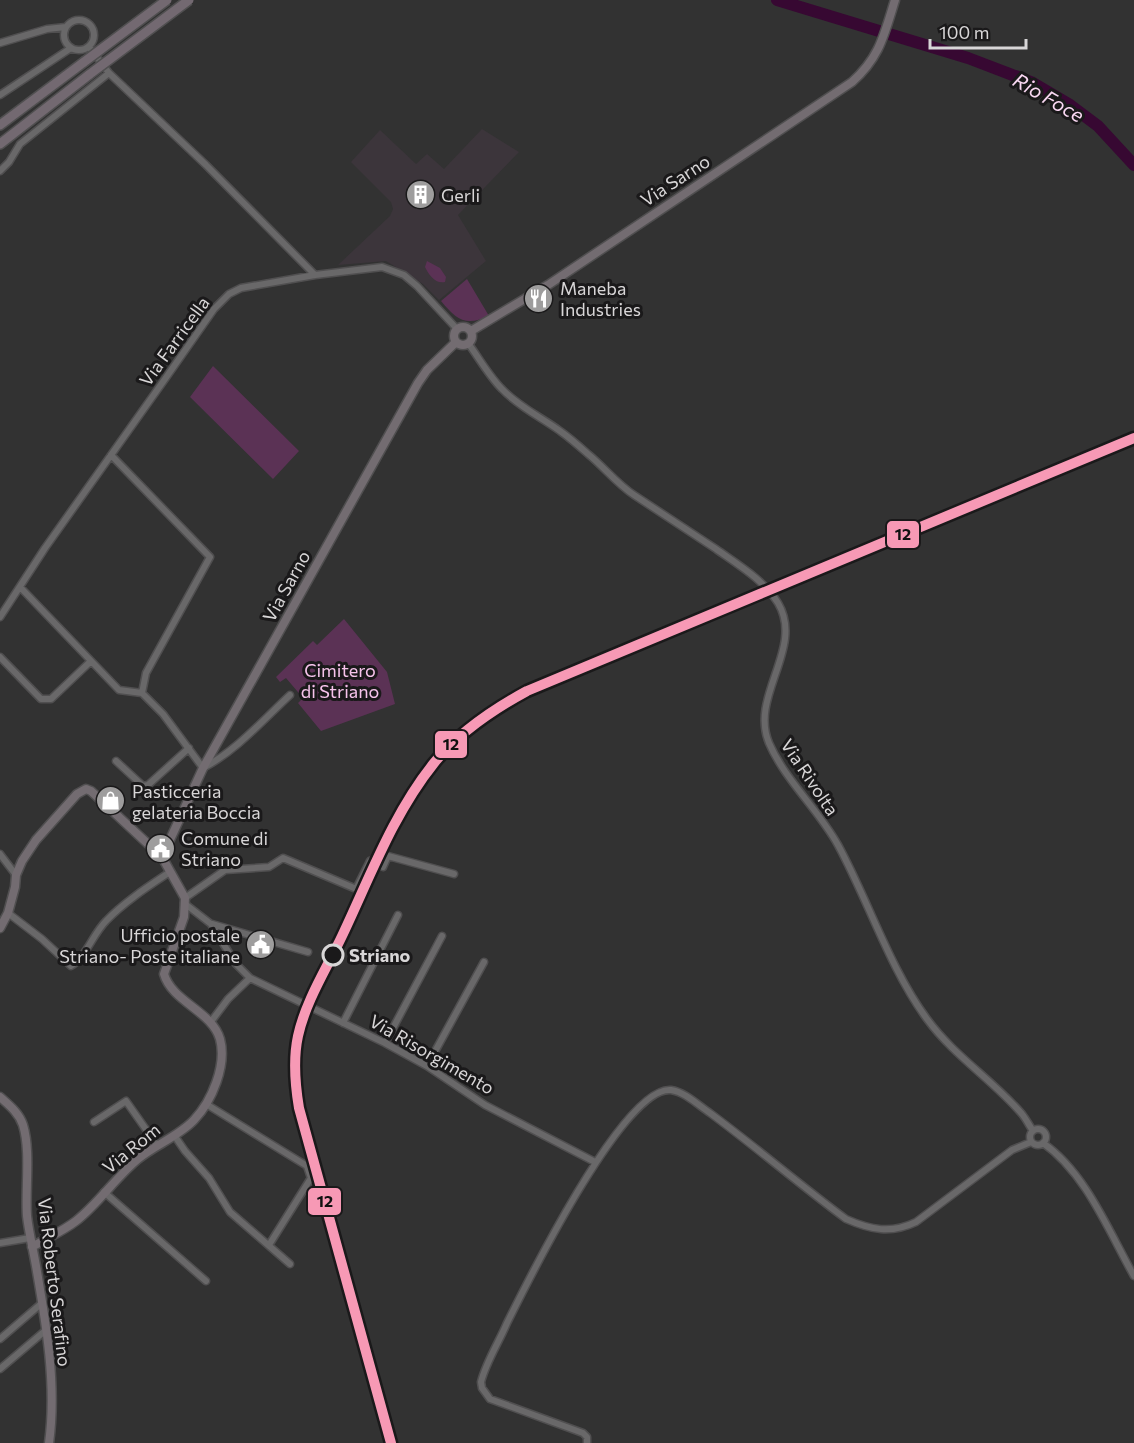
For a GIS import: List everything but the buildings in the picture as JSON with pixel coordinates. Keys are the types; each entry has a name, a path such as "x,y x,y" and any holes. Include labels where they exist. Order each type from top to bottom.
{"highway":[{"path":"0,124 167,0"},
{"path":"0,144 189,0"}],"main road":[{"name":"Via Sarno","path":"471,331 548,285 852,82 868,68 883,40 895,0"},
{"path":"465,327 471,331 472,339 468,344 460,345 456,342 454,333 457,328 465,327"},
{"name":"Via Sarno","path":"162,857 203,768 418,383 427,370 456,342"},
{"name":"Via Risorgimento","path":"16,874 36,840 71,800 86,789 162,857 184,900"},
{"path":"0,928 8,913 16,874"},
{"path":"184,900 184,917 164,974 168,984 210,1023"},
{"name":"Via Rom","path":"31,1242 78,1220 137,1160 193,1121 206,1104 219,1075 221,1041 210,1023"},
{"name":"Via Roberto Serafino","path":"0,1097 14,1110 22,1124 25,1140 27,1217 46,1330 53,1417 49,1443"}],"street":[{"path":"0,43 47,29 66,27 74,21 84,20 89,23 94,32 89,47 81,50 71,48 0,95"},
{"path":"66,27 64,36 71,48"},
{"path":"89,47 109,73 206,165 315,275"},
{"path":"0,171 9,162 20,144 109,73"},
{"name":"Via Farricella","path":"0,617 45,548 214,309 229,294 241,288 315,275 382,267 404,275 457,328"},
{"name":"Via Rivolta","path":"468,344 500,388 518,404 560,431 592,456 630,493 735,562 757,580 778,603 784,618 785,632 782,652 765,710 768,741 777,758 836,843 898,969 926,1018 945,1041 1022,1114 1033,1131"},
{"path":"111,455 210,557 146,673 142,693"},
{"path":"20,587 119,690 142,693 163,714 203,768 229,751 290,695"},
{"path":"0,657 41,699 51,699 91,661"},
{"path":"117,761 143,786 148,785 189,748"},
{"path":"0,854 16,874"},
{"path":"184,900 225,870 269,867 283,858 354,888 357,887 370,861 383,867 388,856 454,874"},
{"path":"8,913 42,939 71,966 108,919 170,872"},
{"name":"Via Risorgimento","path":"184,900 211,924 236,964 250,978 385,1043 427,1066 485,1105 595,1162"},
{"path":"343,1023 398,915"},
{"path":"211,924 308,952"},
{"path":"385,1043 442,936"},
{"path":"427,1066 484,962"},
{"path":"210,1023 228,999 250,978"},
{"path":"587,1443 587,1437 583,1433 490,1399 482,1388 483,1375 532,1271 595,1162 642,1104 654,1093 670,1090 684,1095 725,1124 846,1219 866,1228 897,1229 916,1222 1012,1150 1031,1142"},
{"path":"94,1122 126,1101 157,1145"},
{"path":"206,1104 307,1166 311,1178 269,1245"},
{"path":"1033,1131 1044,1132 1046,1137 1043,1143 1036,1145 1031,1142 1030,1135 1033,1131"},
{"path":"174,1135 209,1178 230,1212 290,1264"},
{"path":"1043,1143 1080,1180 1134,1276"},
{"path":"104,1192 206,1281"},
{"path":"0,1243 31,1242"},
{"path":"0,1339 42,1303"},
{"path":"0,1369 46,1330"}],"shaded area":[{"name":"Gerli","path":"482,129 519,152 458,215 486,261 439,300 423,284 386,261 338,265 390,216 393,209 391,202 351,162 380,130 416,164 427,154 444,169"}],"green space":[{"path":"427,261 440,268 446,277 445,282 438,282 430,276 425,267"},
{"path":"467,279 489,316 467,321 456,317 441,301"},
{"path":"213,366 299,451 273,479 190,397"},
{"name":"Cimitero di Striano","path":"344,619 387,672 395,704 321,731 298,703 303,698 286,678 280,682 276,677 313,641 317,645"}],"waterway":[{"name":"Rio Foce","path":"777,0 968,58 1031,82 1070,105 1098,126 1134,165"}],"transit line":[{"name":"12","path":"391,1443 299,1108 295,1063 298,1036 311,997 383,846 419,783 454,741 489,714 527,691 1134,438"}],"place":[{"name":"Gerli","path":"420,195"},
{"name":"Maneba Industries","path":"539,298"},
{"name":"Pasticceria gelateria Boccia","path":"111,801"},
{"name":"Comune di Striano","path":"160,848"},
{"name":"Ufficio postale Striano- Poste italiane","path":"261,945"},
{"name":"Striano","path":"333,955"}]}
